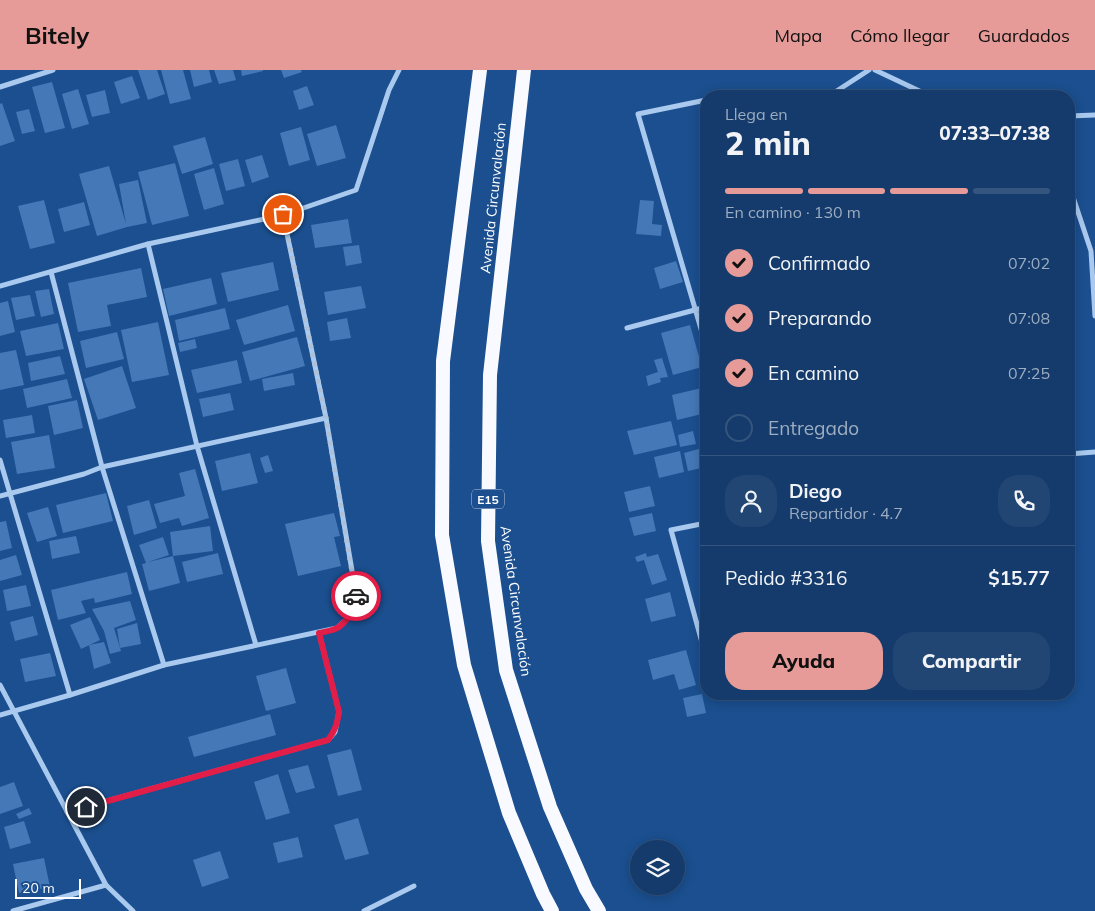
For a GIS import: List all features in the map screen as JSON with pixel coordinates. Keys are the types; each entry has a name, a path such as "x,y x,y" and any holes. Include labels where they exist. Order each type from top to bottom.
{"highway":[{"name":"Avenida Circunvalación","path":"480,70 443,361 442,535 464,665 509,813 552,911"},
{"name":"Avenida Circunvalación","path":"524,70 490,375 488,541 506,670 550,807 586,889 599,911"}],"street":[{"path":"0,87 53,70"},
{"path":"0,286 148,244 283,214 356,190 390,90 399,70"},
{"path":"839,90 869,70"},
{"path":"875,70 917,90"},
{"path":"700,101 638,114 700,324"},
{"path":"1075,116 1095,115"},
{"path":"1075,202 1093,251 1095,316"},
{"path":"0,715 164,665 337,628 350,616 357,600 326,418 283,214"},
{"path":"148,244 197,446 256,645"},
{"path":"51,272 102,467 164,665"},
{"path":"627,328 700,309"},
{"path":"0,496 84,474 102,467 326,418"},
{"path":"1075,454 1095,452"},
{"path":"0,460 70,695"},
{"path":"700,524 670,530 700,625"},
{"path":"67,812 328,740 335,732 339,712 319,633"},
{"path":"0,685 106,885 133,911"},
{"path":"13,911 106,885"},
{"path":"364,911 414,886"}],"building":[{"path":"138,70 157,70 165,94 148,100"},
{"path":"161,70 183,70 191,99 170,104"},
{"path":"190,70 209,70 212,82 194,87"},
{"path":"214,70 233,70 236,80 219,84"},
{"path":"241,70 263,70 263,71 242,76"},
{"path":"281,70 301,70 302,72 284,78"},
{"path":"132,76 140,98 121,104 114,82"},
{"path":"52,82 65,128 45,133 32,87"},
{"path":"307,86 314,105 299,110 293,91"},
{"path":"78,89 89,124 72,129 62,94"},
{"path":"105,90 110,113 92,117 86,95"},
{"path":"2,103 15,141 0,146 0,104"},
{"path":"29,109 35,131 22,134 16,112"},
{"path":"336,125 346,158 317,166 307,134"},
{"path":"301,127 310,160 289,166 280,133"},
{"path":"205,137 213,164 182,174 173,146"},
{"path":"262,155 269,177 252,183 245,160"},
{"path":"238,159 245,186 226,191 219,164"},
{"path":"175,163 189,216 152,225 138,172"},
{"path":"109,166 126,224 119,184 138,180 147,223 97,236 79,174"},
{"path":"214,168 224,204 204,210 194,174"},
{"path":"44,200 55,243 30,249 18,206"},
{"path":"640,200 654,201 652,224 662,225 661,236 636,234"},
{"path":"84,202 90,225 64,232 58,209"},
{"path":"348,219 352,243 315,248 311,225"},
{"path":"359,245 362,263 346,266 343,247"},
{"path":"676,261 683,282 660,289 654,268"},
{"path":"273,262 279,290 228,302 221,273"},
{"path":"141,268 147,297 107,305 111,326 78,332 68,283"},
{"path":"211,278 217,304 169,316 163,289"},
{"path":"361,286 366,308 328,315 324,292"},
{"path":"49,289 54,314 41,317 35,291"},
{"path":"30,295 35,316 16,320 11,298"},
{"path":"8,301 15,332 0,336 0,303"},
{"path":"288,305 295,331 244,345 236,320"},
{"path":"225,308 230,329 179,341 175,320"},
{"path":"347,318 351,338 330,341 327,322"},
{"path":"158,322 169,375 132,382 121,330"},
{"path":"58,323 64,349 26,356 20,331"},
{"path":"690,325 700,360 700,368 673,375 661,333"},
{"path":"117,332 124,359 86,368 80,341"},
{"path":"297,337 305,366 250,381 242,352"},
{"path":"195,339 197,348 180,352 178,343"},
{"path":"16,350 24,385 0,390 0,353"},
{"path":"60,356 65,374 31,381 28,363"},
{"path":"662,358 668,377 660,378 661,382 648,386 646,376 658,372 654,360"},
{"path":"237,360 242,383 197,393 191,370"},
{"path":"122,366 136,408 98,420 84,379"},
{"path":"293,373 295,385 264,391 262,379"},
{"path":"67,379 72,398 27,408 23,389"},
{"path":"700,388 700,414 677,420 672,395"},
{"path":"230,393 234,410 203,417 199,399"},
{"path":"77,400 83,428 54,435 48,406"},
{"path":"32,415 35,433 6,438 3,420"},
{"path":"671,421 677,445 634,455 627,431"},
{"path":"693,431 696,444 680,447 678,435"},
{"path":"49,435 55,468 17,474 11,442"},
{"path":"700,449 700,468 688,471 684,453"},
{"path":"680,451 684,472 659,478 654,457"},
{"path":"250,453 258,483 222,491 215,461"},
{"path":"268,455 273,471 265,473 260,458"},
{"path":"195,469 209,518 182,526 179,518 160,523 154,504 185,496 179,473"},
{"path":"650,486 655,506 629,512 624,492"},
{"path":"106,493 113,521 63,533 56,505"},
{"path":"149,500 157,528 134,535 127,506"},
{"path":"48,507 57,536 37,542 27,513"},
{"path":"334,513 340,536 334,537 341,566 298,576 285,524"},
{"path":"652,513 656,531 634,536 629,518"},
{"path":"6,521 12,548 0,551 0,522"},
{"path":"210,526 213,551 173,556 170,532"},
{"path":"76,536 80,553 52,559 49,541"},
{"path":"163,537 169,555 148,562 173,556 180,583 149,591 142,564 146,563 139,545"},
{"path":"218,553 223,574 187,582 182,562"},
{"path":"646,553 647,557 658,554 667,580 652,585 644,560 637,562 635,557"},
{"path":"16,555 22,575 0,581 0,560"},
{"path":"127,572 132,594 95,603 94,598 81,601 86,613 58,620 51,590"},
{"path":"26,585 31,606 7,611 3,590"},
{"path":"670,592 676,616 651,622 645,599"},
{"path":"130,601 136,620 114,628 121,651 110,654 104,631 92,609"},
{"path":"33,616 38,635 15,641 10,622"},
{"path":"90,617 100,640 81,649 70,625"},
{"path":"137,623 141,644 120,648 117,629"},
{"path":"104,642 111,663 94,669 89,645"},
{"path":"686,650 696,685 679,690 674,674 653,680 648,660"},
{"path":"50,653 56,676 25,682 20,659"},
{"path":"286,668 296,703 266,711 256,676"},
{"path":"700,694 700,700 703,700 706,713 687,717 683,698"},
{"path":"270,714 276,735 194,757 188,737"},
{"path":"351,749 362,790 338,796 327,755"},
{"path":"308,765 315,788 296,793 288,770"},
{"path":"278,774 290,813 266,820 254,782"},
{"path":"14,782 23,806 0,814 0,787"},
{"path":"29,808 32,814 19,819 16,814"},
{"path":"358,818 369,854 345,860 334,825"},
{"path":"24,821 31,843 10,849 4,827"},
{"path":"298,837 303,857 278,863 273,843"},
{"path":"220,851 229,878 202,887 193,860"},
{"path":"44,858 50,887 19,893 13,864"}],"way so far":[{"path":"283,214 326,418 356,596"}],"route":[{"path":"86,807 328,740 335,732 339,712 319,633 337,628 350,616 357,600 356,596"}]}
